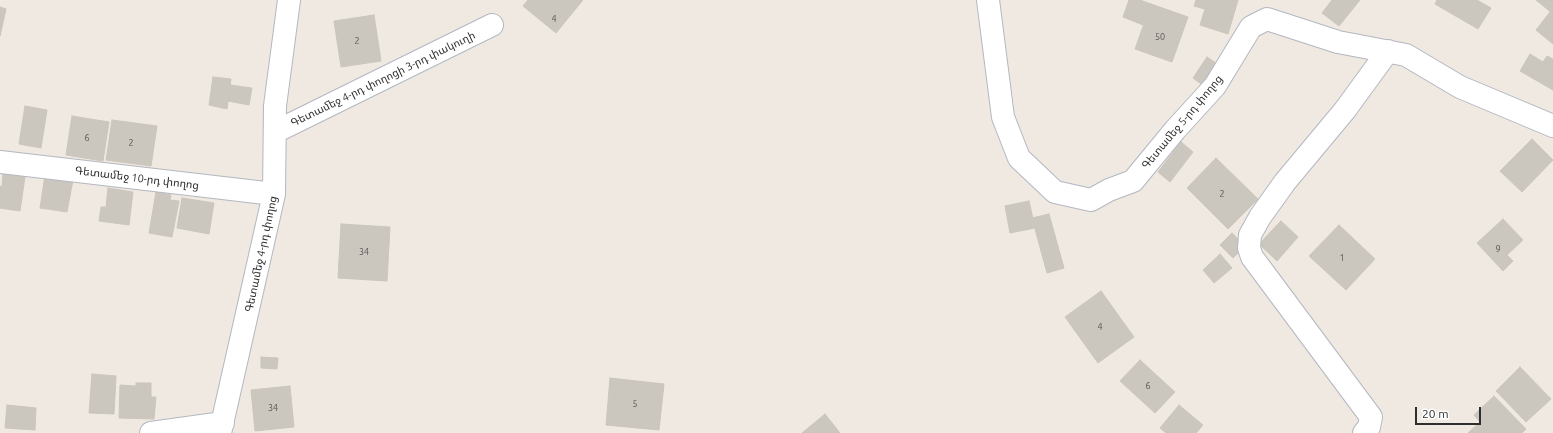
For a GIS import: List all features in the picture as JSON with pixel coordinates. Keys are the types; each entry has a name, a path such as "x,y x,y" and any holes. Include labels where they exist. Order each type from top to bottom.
{"street":[{"name":"Գետամեջ 4-րդ փողոց","path":"222,428 274,194 275,106 289,0"},
{"name":"Գետամեջ 5-րդ փողոց","path":"988,0 1003,117 1019,158 1055,192 1091,200 1109,190 1133,181 1214,86 1251,27 1267,19 1338,42 1406,54 1460,87 1553,126"},
{"name":"Գետամեջ 4-րդ փողոցի 3-րդ փակուղի","path":"275,132 492,25"},
{"path":"1364,433 1369,427 1371,417 1252,257 1249,248 1250,235 1260,217 1285,182 1345,110 1388,51"},
{"name":"Գետամեջ 10-րդ փողոց","path":"0,162 274,194"},
{"path":"151,433 222,428"}],"building":[{"path":"528,0 583,0 556,33 523,6"},
{"path":"1129,0 1140,0 1151,4 1143,25 1123,17"},
{"path":"1196,0 1238,0 1233,17 1194,6"},
{"path":"1332,0 1360,0 1339,26 1322,13"},
{"path":"1437,0 1477,0 1491,8 1478,29 1435,4"},
{"path":"1536,0 1553,0 1553,14"},
{"path":"1151,4 1188,17 1172,62 1135,49"},
{"path":"0,7 6,9 0,36"},
{"path":"1205,9 1233,17 1228,34 1200,25"},
{"path":"1550,12 1553,14 1553,44 1536,30"},
{"path":"374,15 381,61 341,67 334,21"},
{"path":"1530,54 1543,62 1547,56 1553,59 1553,90 1520,71"},
{"path":"1207,57 1219,65 1204,86 1193,78"},
{"path":"213,77 231,79 227,109 209,105"},
{"path":"230,85 252,88 249,105 228,101"},
{"path":"25,106 47,110 41,148 19,144"},
{"path":"72,116 109,122 103,161 66,155"},
{"path":"112,120 157,126 151,166 106,160"},
{"path":"1532,139 1553,160 1522,192 1500,171"},
{"path":"1181,142 1193,152 1170,182 1158,172"},
{"path":"1216,158 1258,199 1228,229 1187,188"},
{"path":"3,174 25,177 20,211 0,208 0,186 2,187"},
{"path":"45,175 73,180 67,212 40,208"},
{"path":"108,188 133,192 129,225 99,221 101,207 106,207"},
{"path":"156,192 171,195 170,200 179,201 172,237 149,233"},
{"path":"182,198 214,203 209,234 177,228"},
{"path":"1029,201 1035,228 1010,233 1005,206"},
{"path":"1049,214 1064,268 1047,273 1032,218"},
{"path":"1503,219 1523,240 1507,255 1513,261 1503,271 1477,243"},
{"path":"1281,221 1298,237 1277,261 1259,244"},
{"path":"341,224 390,227 387,281 338,278"},
{"path":"1339,225 1375,259 1346,290 1309,256"},
{"path":"1232,233 1245,246 1233,258 1220,245"},
{"path":"1220,254 1232,268 1214,283 1203,270"},
{"path":"1101,291 1134,337 1098,363 1065,317"},
{"path":"261,357 278,358 277,369 261,368"},
{"path":"1140,360 1175,392 1155,413 1120,381"},
{"path":"1520,367 1551,399 1526,422 1496,391"},
{"path":"92,374 116,376 114,414 89,413"},
{"path":"610,378 664,384 659,430 606,425"},
{"path":"136,383 151,383 151,397 156,397 154,419 119,418 120,385 136,386"},
{"path":"290,386 294,427 255,431 251,390"},
{"path":"1494,396 1526,429 1522,433 1468,433 1480,422 1474,415"},
{"path":"7,405 36,408 35,430 5,428"},
{"path":"1179,405 1203,425 1196,433 1166,433 1160,428"},
{"path":"825,414 840,433 802,433"}]}
